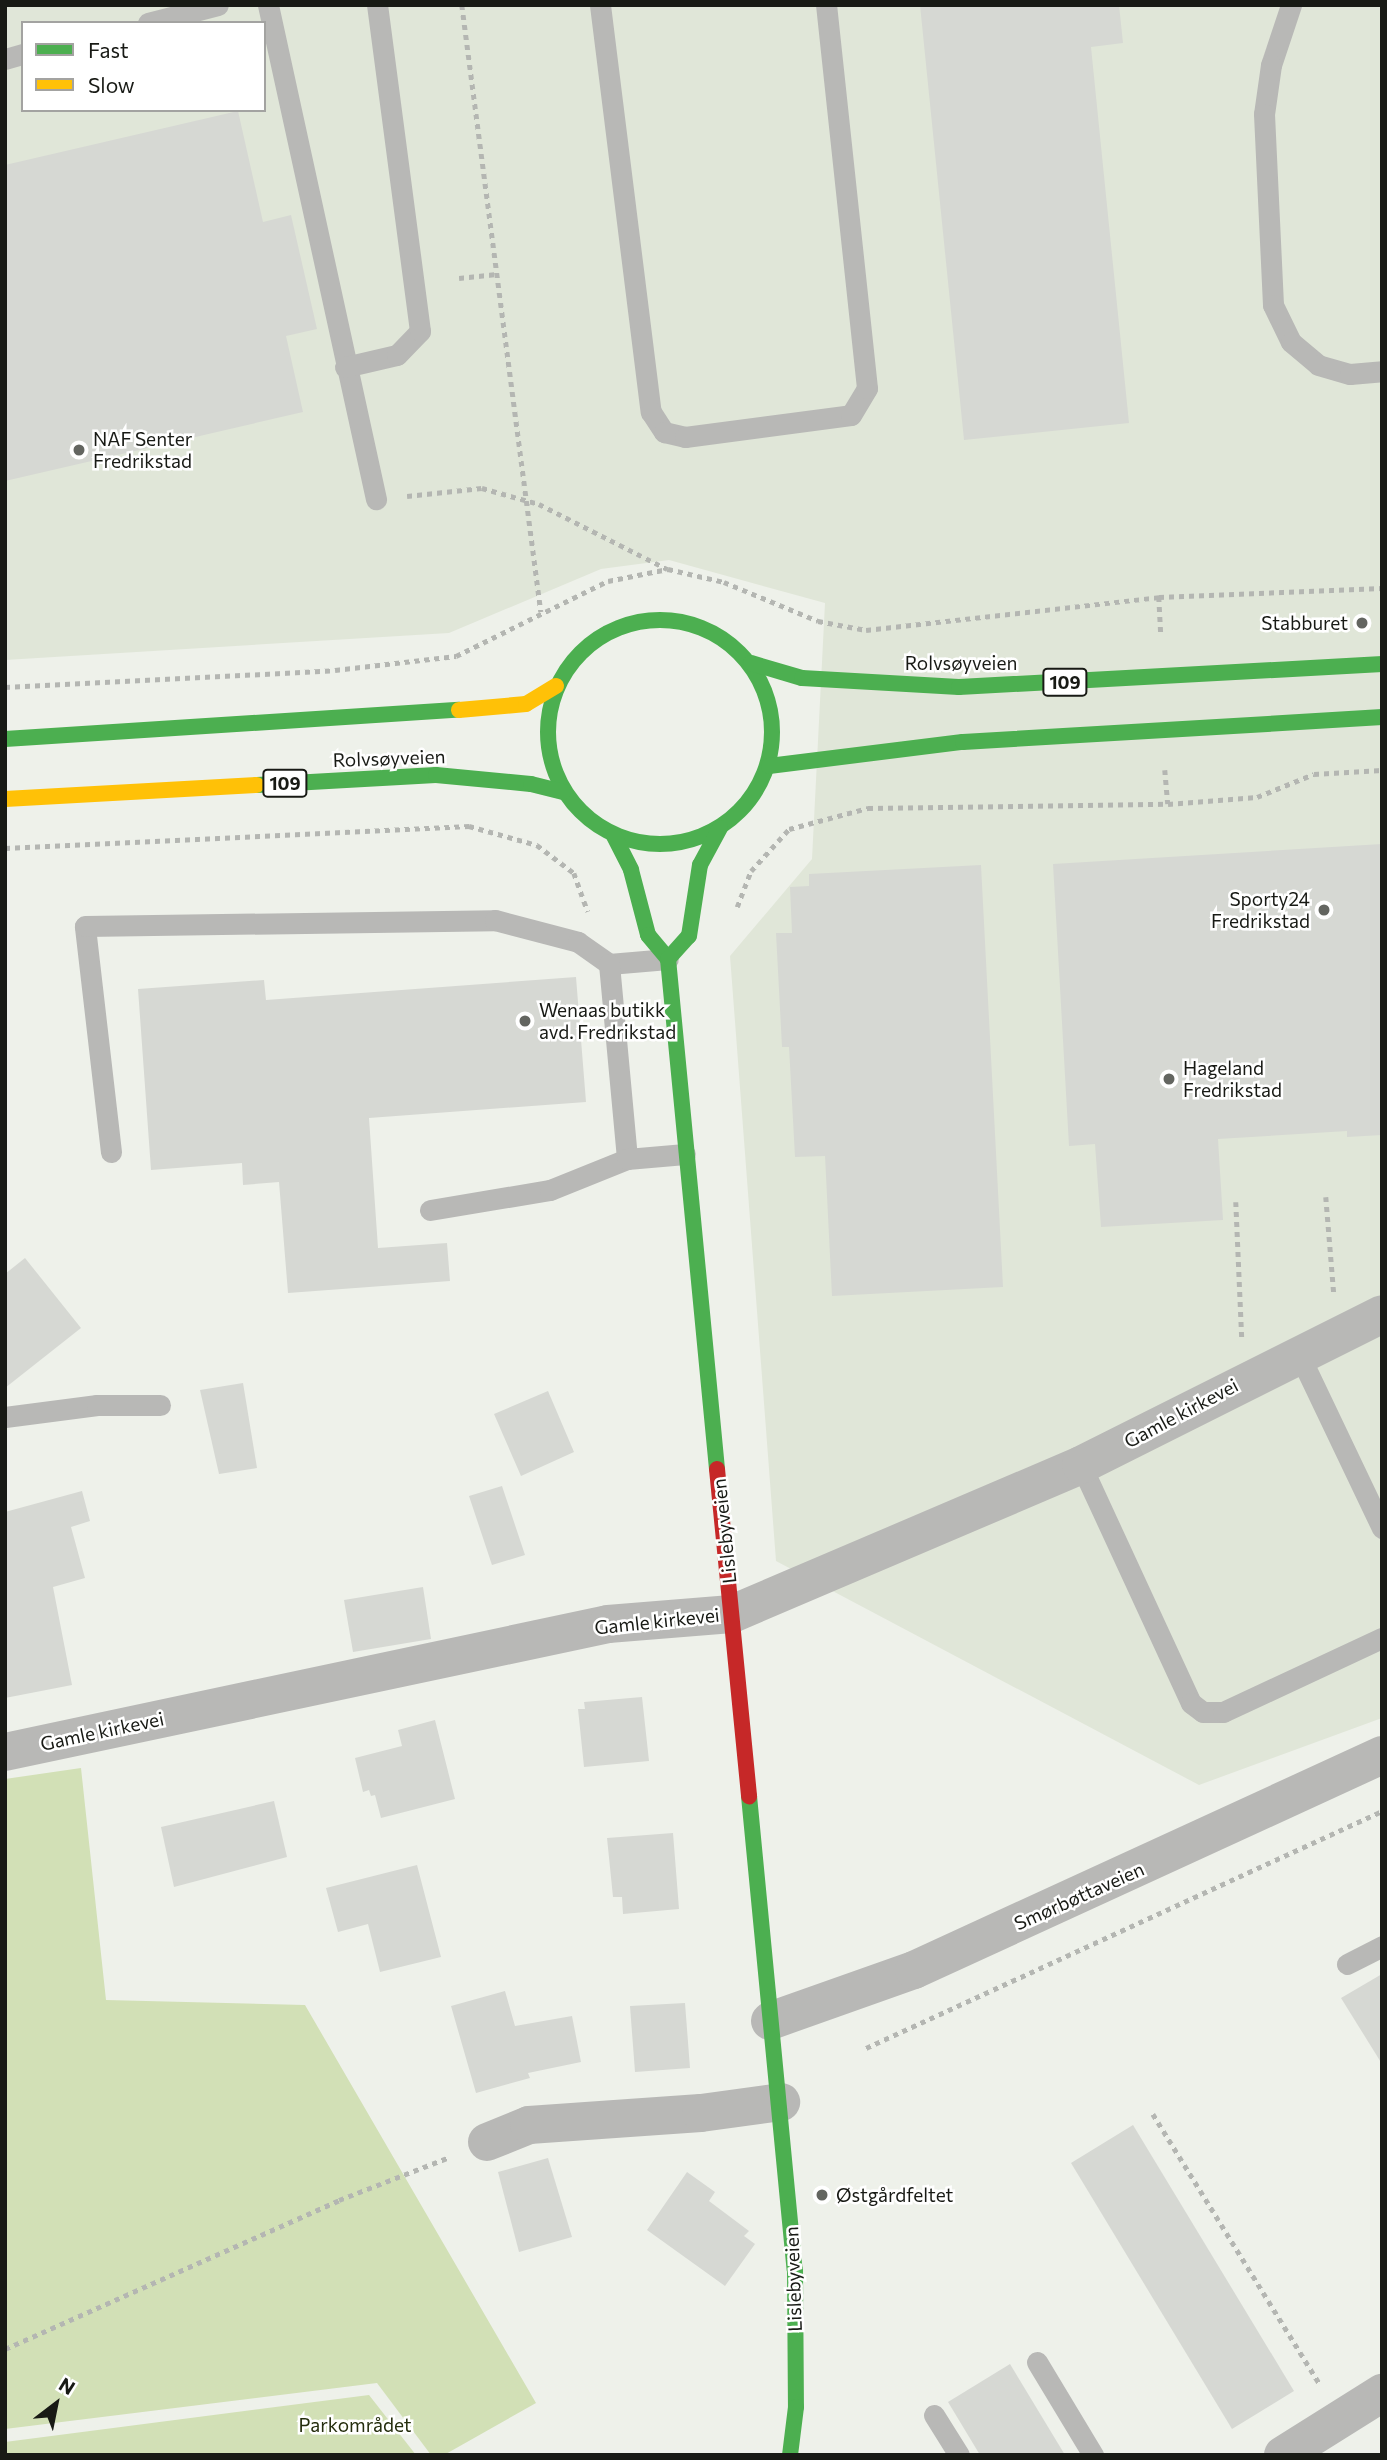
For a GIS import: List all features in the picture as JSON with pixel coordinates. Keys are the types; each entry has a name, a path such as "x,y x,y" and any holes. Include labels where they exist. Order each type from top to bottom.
{"main road":[{"name":"109","path":"671,618 719,635 751,663 773,717 769,766 749,803 720,828 669,845 614,836 584,817 563,792 547,748 546,725 556,686 582,649 626,623 671,618"},
{"name":"Rolvsøyveien","path":"751,663 802,678 959,687 1382,664"},
{"name":"Rolvsøyveien","path":"5,740 356,720 526,704 556,686"},
{"path":"769,766 963,742 1382,717"},
{"name":"Rolvsøyveien","path":"5,799 436,775 531,784 563,792"},
{"path":"614,836 631,870 648,935 668,959 689,936 700,865 720,828"},
{"name":"Lislebyveien","path":"668,959 770,2021 781,2102 795,2270 796,2407 790,2455"}],"street":[{"name":"Gamle kirkevei","path":"5,1752 608,1624 732,1614 1081,1465 1298,1352 1382,1314"},
{"name":"Smørbøttaveien","path":"770,2021 914,1970 1382,1755"},
{"path":"486,2142 529,2125 701,2113 781,2102"},
{"path":"1283,2455 1382,2393"}],"lane":[{"path":"156,21 218,5"},
{"path":"268,5 376,499"},
{"path":"345,367 397,355 420,331 377,5"},
{"path":"600,5 651,412 664,432 685,437 851,415 867,388 827,5"},
{"path":"1290,5 1271,65 1264,114 1273,305 1292,342 1318,365 1350,374 1382,371"},
{"path":"111,1152 85,926 495,920 578,942 609,964 668,959"},
{"path":"609,964 627,1159"},
{"path":"430,1210 550,1190 627,1159 685,1154"},
{"path":"1298,1352 1382,1528"},
{"path":"5,1417 97,1405 160,1405"},
{"path":"1081,1465 1191,1703 1203,1712 1223,1712 1382,1638"},
{"path":"1347,1964 1382,1946"},
{"path":"1037,2362 1093,2455"},
{"path":"934,2415 959,2455"}],"path":[{"path":"462,5 541,612"},
{"path":"459,278 497,274"},
{"path":"376,499 481,488 526,501 606,535 668,569 724,582 818,621 866,630 1159,597 1382,588"},
{"path":"5,687 335,670 456,656 608,581 668,569"},
{"path":"1159,597 1161,639"},
{"path":"1164,766 1168,804"},
{"path":"1326,1197 1336,1335"},
{"path":"1236,1202 1244,1380"},
{"path":"866,2048 1382,1811"},
{"path":"1153,2114 1341,2418"},
{"path":"5,2349 339,2200 486,2142"}],"shaded area":[{"path":"5,5 1382,5 1382,1718 1199,1785 776,1561 730,956 812,859 825,603 669,560 601,569 449,633 5,660"}],"green space":[{"path":"81,1768 106,2000 305,2005 536,2403 444,2455 431,2455 377,2383 5,2429 5,1779"},
{"name":"Parkområdet","path":"369,2395 416,2455 5,2455 5,2442"}],"building":[{"path":"920,5 1119,5 1123,43 1091,47 1129,423 964,440"},
{"path":"238,112 263,222 291,215 317,329 286,336 303,412 5,481 5,165"},
{"path":"1382,844 1382,1135 1347,1137 1347,1131 1218,1139 1223,1220 1101,1227 1095,1144 1069,1146 1053,864"},
{"path":"981,865 1003,1287 832,1296 825,1156 795,1157 789,1047 782,1047 776,933 792,933 790,887 809,886 809,874"},
{"path":"576,977 586,1102 369,1118 378,1248 447,1243 450,1281 288,1293 279,1182 243,1185 242,1163 151,1170 138,989 264,980 266,1000"},
{"path":"25,1258 81,1328 5,1388 5,1274"},
{"path":"243,1383 257,1468 219,1474 200,1390"},
{"path":"548,1391 574,1452 521,1476 494,1414"},
{"path":"502,1486 525,1555 492,1565 469,1496"},
{"path":"82,1491 90,1521 71,1527 85,1578 53,1587 72,1685 5,1698 5,1512"},
{"path":"423,1587 431,1639 353,1652 344,1600"},
{"path":"642,1697 649,1761 584,1767 578,1709 585,1709 584,1702"},
{"path":"435,1720 455,1799 381,1818 375,1795 371,1796 369,1790 363,1792 355,1758 402,1746 398,1730"},
{"path":"274,1801 287,1857 174,1887 161,1827"},
{"path":"673,1833 679,1909 623,1914 622,1897 613,1897 607,1838"},
{"path":"417,1865 441,1957 380,1972 368,1924 338,1932 326,1888"},
{"path":"1382,1974 1382,2064 1341,1998"},
{"path":"505,1991 515,2026 572,2016 581,2062 528,2073 530,2078 476,2093 451,2006"},
{"path":"685,2003 690,2068 635,2072 630,2006"},
{"path":"1133,2125 1294,2391 1232,2429 1071,2163"},
{"path":"548,2158 572,2237 519,2252 498,2172"},
{"path":"687,2172 715,2192 709,2201 749,2231 744,2236 755,2244 725,2286 647,2230"},
{"path":"1010,2364 1065,2455 980,2455 948,2402"}],"traffic: fast":[{"path":"649,620 671,620 713,633 731,645 747,661 764,689 772,732 764,775 747,803 731,819 703,836 671,844 649,844 607,831 589,819 573,803 556,775 548,743 548,721 561,679 573,661 589,645 617,628 649,620"},
{"path":"751,663 802,678 959,687 1382,664"},
{"path":"5,739 459,710"},
{"path":"769,766 963,742 1382,717"},
{"path":"257,785 436,775 531,784 563,792"},
{"path":"668,959 689,936 700,865 720,828"},
{"path":"614,836 631,870 648,935 668,959 717,1469"},
{"path":"749,1796 795,2270 796,2407 790,2455"}],"traffic: slow":[{"path":"459,710 526,704 556,686"},
{"path":"5,799 257,785"}],"traffic: jam":[{"path":"717,1469 749,1796"}],"place":[{"name":"NAF Senter Fredrikstad","path":"79,450"},
{"name":"Stabburet","path":"1362,623"},
{"name":"Sporty24 Fredrikstad","path":"1324,910"},
{"name":"Wenaas butikk avd. Fredrikstad","path":"525,1021"},
{"name":"Hageland Fredrikstad","path":"1169,1079"},
{"name":"Østgårdfeltet","path":"822,2195"}]}
